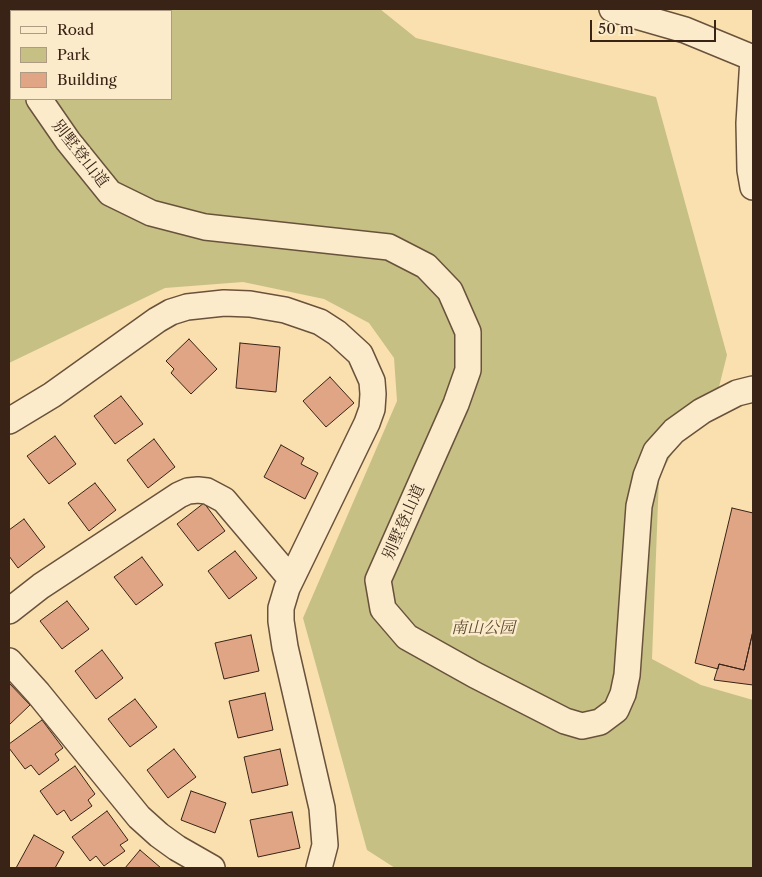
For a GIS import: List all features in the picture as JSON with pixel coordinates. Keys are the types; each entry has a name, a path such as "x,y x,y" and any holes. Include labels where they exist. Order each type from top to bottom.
{"street":[{"path":"612,9 685,30 753,58 749,123 750,170 753,187"},
{"name":"别墅登山道","path":"40,100 68,141 110,194 151,213 206,227 390,247 426,266 450,291 468,332 468,370 456,404 378,580 382,609 407,637 475,675 565,721 582,726 600,722 616,710 623,694 627,676 639,506 646,476 656,451 674,431 702,411 745,391"},
{"path":"9,421 52,395 157,320 179,309 204,304 250,304 285,310 320,322 337,332 360,354 372,381 372,409 361,438 291,579 283,597 281,608 284,648 322,808 325,845 319,868"},
{"path":"9,611 41,586 179,495 188,491 207,491 224,500 291,579"},
{"path":"9,661 140,817 159,835 177,848 212,868"}],"green space":[{"name":"南山公园","path":"9,9 380,9 416,38 656,97 727,355 719,387 685,430 659,477 652,659 701,685 753,700 753,868 395,868 367,850 303,618 397,401 394,358 369,323 324,299 243,282 165,288 9,363"}],"building":[{"path":"189,339 217,369 191,394 171,373 174,369 166,361"},
{"path":"240,343 280,347 276,392 236,388"},
{"path":"330,377 354,403 326,427 303,401"},
{"path":"121,396 143,424 115,444 94,416"},
{"path":"55,436 76,464 49,484 27,456"},
{"path":"154,439 175,467 148,488 127,460"},
{"path":"281,445 304,458 301,464 318,473 305,499 264,477"},
{"path":"95,483 116,510 89,531 68,503"},
{"path":"204,503 225,531 198,551 177,524"},
{"path":"732,508 753,513 753,631 744,670 719,664 718,669 695,663"},
{"path":"24,519 45,547 18,568 9,556 9,530"},
{"path":"235,551 257,578 229,599 208,571"},
{"path":"142,557 163,585 136,605 114,577"},
{"path":"67,601 89,629 62,649 40,621"},
{"path":"753,631 753,685 714,680 719,664 744,670"},
{"path":"251,635 259,671 224,679 215,643"},
{"path":"102,650 123,678 96,699 75,671"},
{"path":"9,683 30,705 9,725"},
{"path":"265,693 273,730 238,738 229,701"},
{"path":"135,699 157,727 130,747 108,719"},
{"path":"42,720 63,748 55,754 59,760 39,775 31,765 25,769 9,748 9,744"},
{"path":"174,749 196,777 168,798 147,770"},
{"path":"280,749 288,785 252,793 244,757"},
{"path":"75,766 95,794 88,800 92,806 71,821 64,810 57,815 40,791"},
{"path":"191,791 226,803 215,833 181,820"},
{"path":"107,811 128,840 120,845 125,851 104,866 96,856 90,861 72,837"},
{"path":"292,812 300,848 258,857 250,820"},
{"path":"34,835 64,852 55,868 16,868"},
{"path":"140,850 161,868 125,868"}]}
